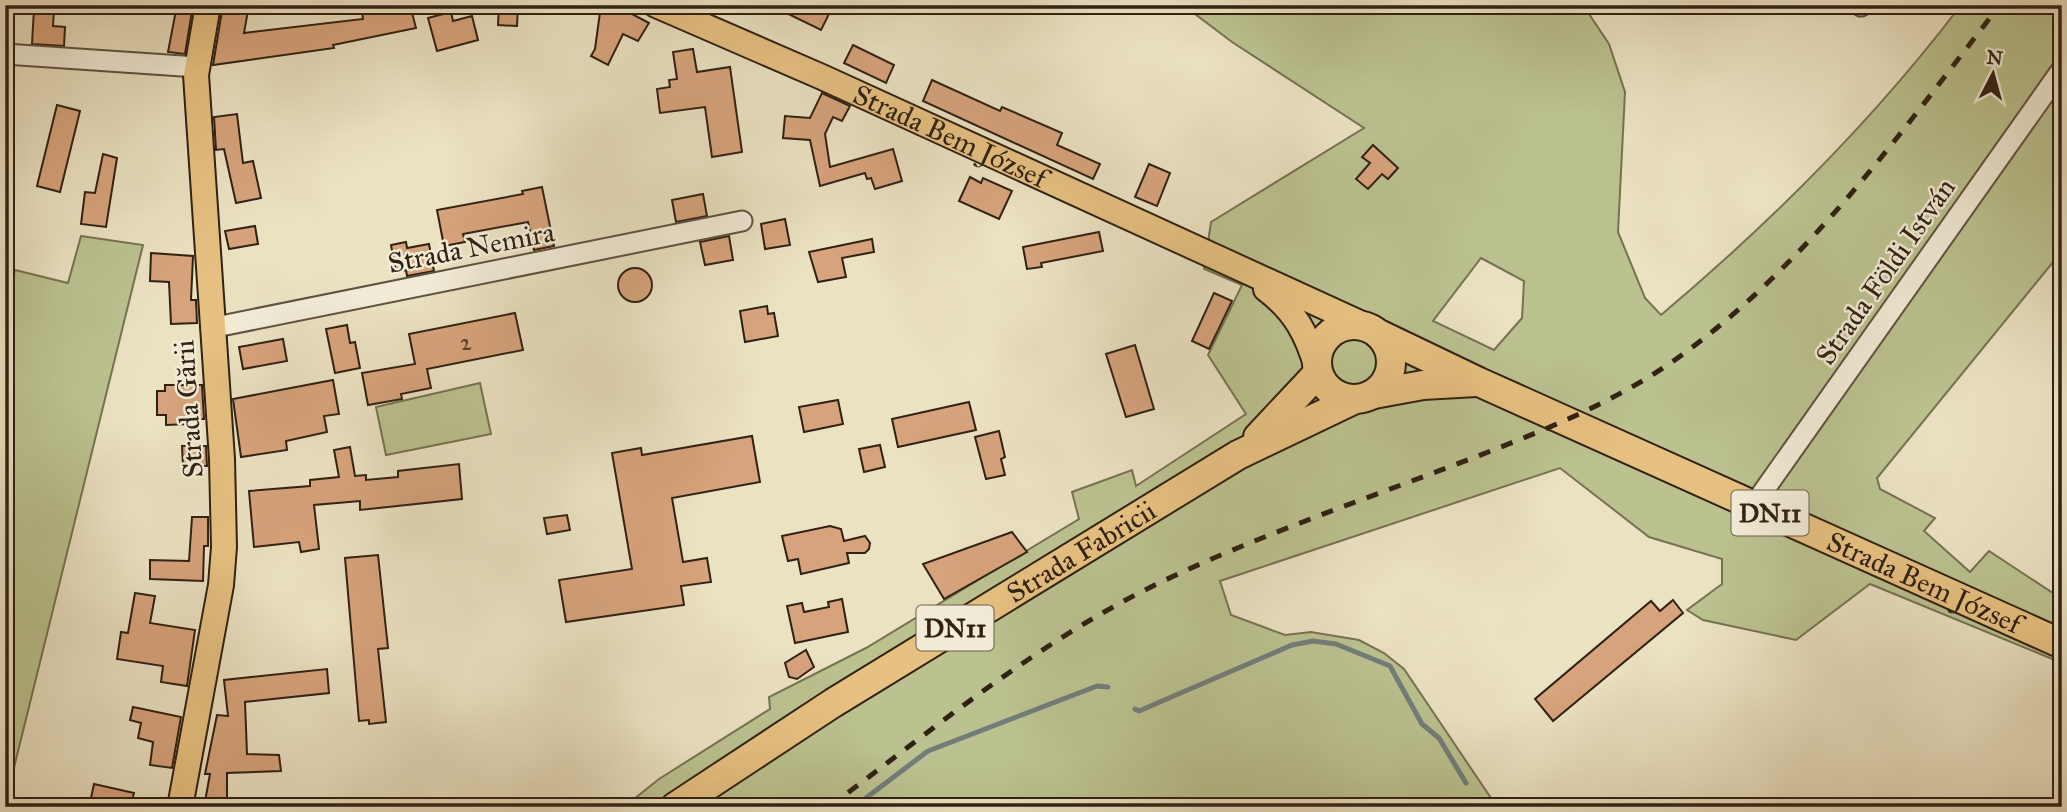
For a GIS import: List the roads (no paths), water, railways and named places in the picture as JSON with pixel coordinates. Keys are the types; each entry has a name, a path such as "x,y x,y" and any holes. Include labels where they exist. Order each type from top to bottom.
{"highway":[{"name":"DN11","path":"1318,371 1319,349 1332,331 1342,326 1372,330"},
{"name":"Strada Bem József","path":"1372,330 1479,382 2062,644"},
{"path":"1318,371 1330,391 1364,397 1382,387 1392,366 1388,344 1372,330"},
{"name":"Strada Fabricii","path":"1238,455 1274,424 1318,371"},
{"name":"Strada Bem József","path":"1364,397 1423,385 1479,382"},
{"name":"Strada Fabricii","path":"675,807 833,703 1238,455 1364,397"}],"main road":[{"name":"Strada Gării","path":"180,807 223,564 222,459 211,328 197,67 208,5"},
{"name":"Strada Bem József","path":"656,5 835,83 1372,330"},
{"name":"Strada Bem József","path":"1244,271 1283,302 1300,321 1318,371"}],"street":[{"path":"5,54 197,67"},
{"name":"Strada Földi István","path":"1754,506 2062,69"},
{"name":"Strada Nemira","path":"211,328 742,221"}],"waterway":[{"path":"1135,709 1139,711 1292,645 1313,641 1336,644 1390,666 1422,724 1439,738 1466,783"},
{"path":"854,807 928,751 1097,686 1108,687"},
{"path":"1475,800 1479,807"}],"railway":[{"path":"829,807 1030,658 1115,606 1235,549 1548,428 1624,391 1672,362 1720,325 1808,242 1888,149 2000,5"}]}
